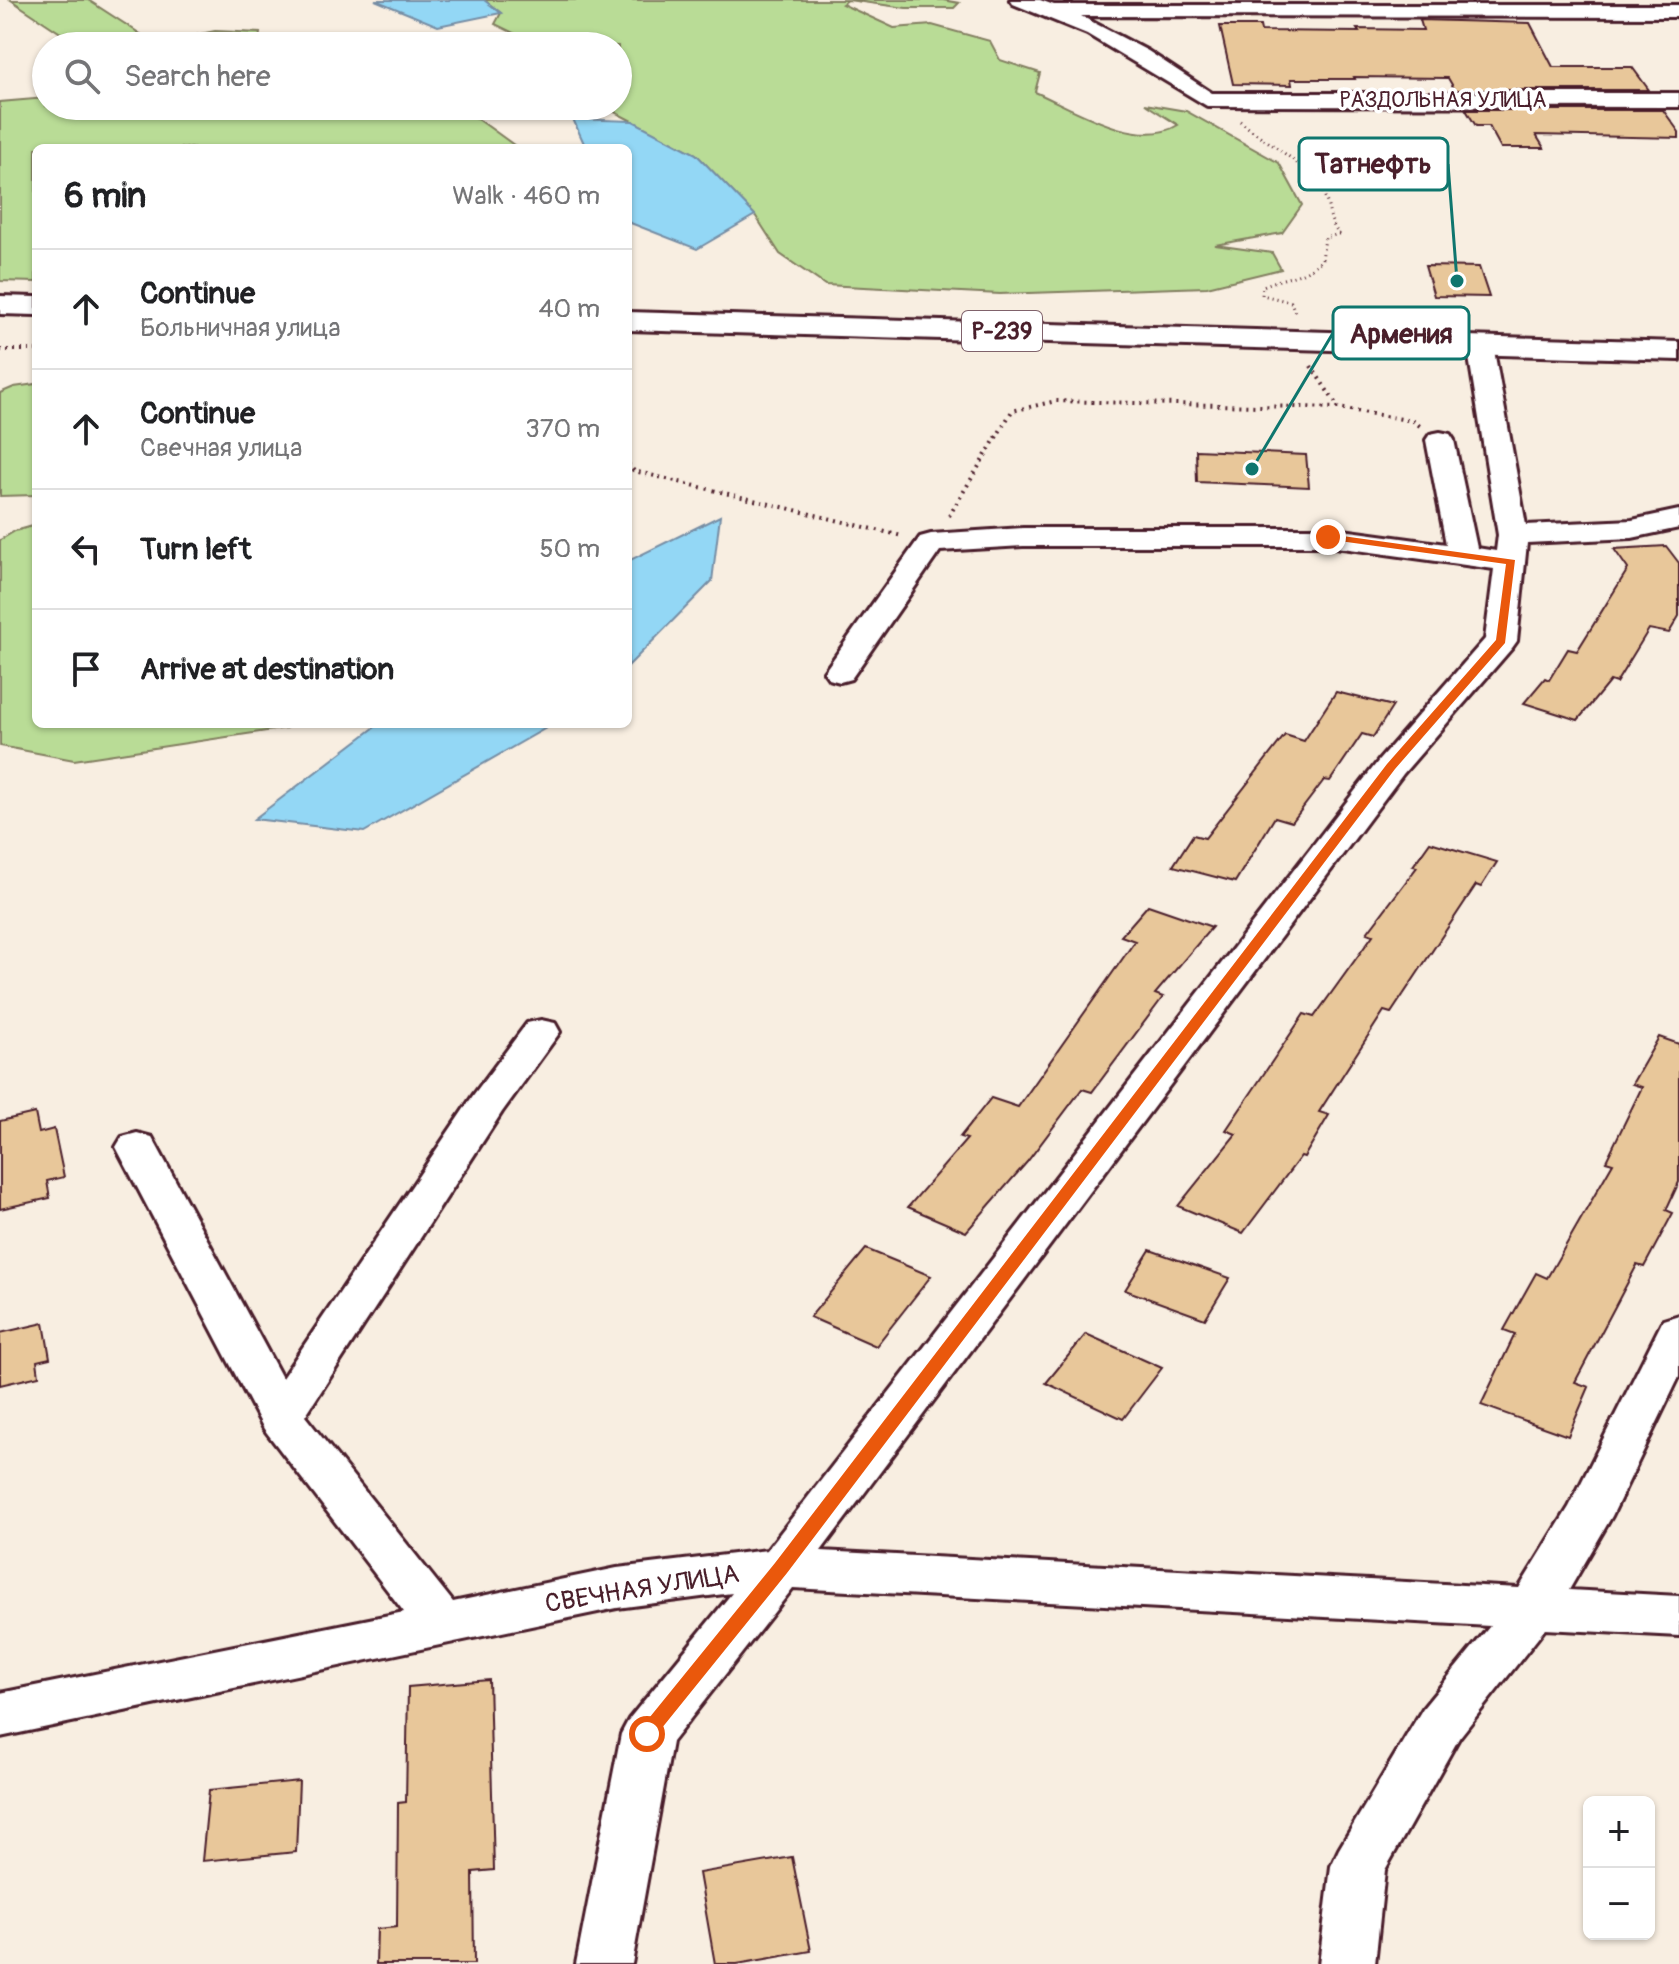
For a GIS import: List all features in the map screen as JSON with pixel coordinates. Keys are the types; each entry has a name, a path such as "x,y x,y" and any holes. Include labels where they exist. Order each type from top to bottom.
{"highway":[{"path":"0,305 32,306"},
{"name":"Р-239","path":"632,321 1679,351"}],"street":[{"path":"1020,0 1054,10 1679,11"},
{"name":"РАЗДОЛЬНАЯ УЛИЦА","path":"1054,10 1163,68 1207,99 1679,100"},
{"path":"604,1964 647,1734 781,1568 1391,767 1501,641 1512,548 1480,345"},
{"path":"1440,440 1463,555"},
{"path":"840,672 931,543 1023,537 1328,537 1463,555 1679,519"},
{"path":"280,1417 436,1180 541,1032"},
{"path":"137,1147 280,1417 443,1625"},
{"path":"1347,1964 1358,1866 1441,1723 1533,1608 1588,1516 1679,1331"},
{"name":"СВЕЧНАЯ УЛИЦА","path":"0,1715 617,1588 781,1568 1679,1616"}],"path":[{"path":"1251,100 1254,108 1239,121 1321,186 1332,209 1329,222 1339,234 1325,238 1322,260 1305,275 1281,278 1263,286 1262,295 1291,302 1296,315"},
{"path":"0,350 32,350"},
{"path":"1311,364 1319,382 1339,408"},
{"path":"632,469 931,543 1012,411 1056,401 1339,408 1413,421 1440,440"}],"green space":[{"path":"11,0 88,0 137,32 59,32"},
{"path":"484,0 848,0 842,4 894,28 932,25 990,41 1000,60 1040,73 1035,92 1106,124 1144,133 1162,131 1178,125 1145,104 1186,111 1279,163 1302,205 1282,233 1215,245 1272,253 1281,269 1207,287 1000,294 825,285 780,254 755,215 696,154 630,120 632,32 511,32 495,24 501,13"},
{"path":"848,0 943,0 959,3 954,8 906,8"},
{"path":"32,99 32,120 479,120 512,144 32,144 32,282 0,281 0,102"},
{"path":"32,385 32,495 0,496 0,393"},
{"path":"32,526 32,728 286,728 74,760 0,746 0,540"}],"water":[{"path":"375,0 484,0 501,13 438,26"},
{"path":"573,120 633,121 696,154 755,215 697,249 632,224 632,144 584,144"},
{"path":"720,516 712,581 632,662 632,559"},
{"path":"374,728 546,728 364,832 254,819"}],"building":[{"path":"1420,20 1530,23 1553,67 1632,67 1649,90 1455,90 1448,78 1354,77 1291,79 1292,85 1233,84 1220,26 1260,26 1261,31 1423,30"},
{"path":"1466,110 1663,110 1679,132 1679,138 1536,135 1544,148 1501,148 1489,126 1476,126"},
{"path":"1425,266 1479,267 1489,297 1434,296"},
{"path":"1196,450 1306,455 1309,487 1197,482"},
{"path":"1666,546 1679,563 1679,616 1669,633 1649,629 1616,683 1610,681 1578,720 1524,703 1545,678 1549,680 1568,649 1577,651 1628,569 1614,549"},
{"path":"1336,692 1393,706 1373,737 1362,734 1330,781 1324,780 1292,822 1275,817 1235,882 1173,866 1193,835 1205,838 1285,735 1304,741"},
{"path":"1430,842 1497,862 1481,887 1476,885 1391,1013 1384,1011 1319,1112 1329,1115 1304,1157 1301,1156 1243,1233 1178,1206 1236,1134 1226,1130 1304,1014 1314,1017 1373,935 1367,933 1417,867 1413,866"},
{"path":"1148,905 1212,927 1155,994 1163,997 1092,1092 1082,1089 1027,1162 966,1232 908,1207 967,1139 960,1137 991,1098 1018,1107 1135,941 1121,936"},
{"path":"1659,1037 1679,1044 1679,1182 1666,1210 1673,1213 1644,1267 1637,1265 1575,1382 1589,1387 1568,1436 1481,1405 1515,1334 1504,1330 1536,1273 1547,1278 1613,1163 1606,1161 1642,1087 1632,1084"},
{"path":"35,1113 39,1133 54,1129 64,1177 47,1181 50,1198 0,1209 0,1121"},
{"path":"866,1249 931,1276 876,1346 810,1317"},
{"path":"1150,1250 1230,1278 1205,1319 1125,1290"},
{"path":"44,1323 50,1358 37,1361 39,1376 0,1385 0,1333"},
{"path":"1086,1334 1162,1368 1123,1419 1046,1383"},
{"path":"489,1680 494,1870 473,1872 474,1964 376,1964 377,1929 397,1927 398,1803 406,1802 408,1687"},
{"path":"299,1781 296,1852 202,1861 209,1790"},
{"path":"792,1857 811,1951 737,1964 715,1964 699,1873"}],"place":[{"name":"Татнефть","path":"1457,281"},
{"name":"Армения","path":"1252,469"}],"route":[{"path":"647,1734 781,1568 1391,767 1501,641 1512,562 1328,537"}]}
